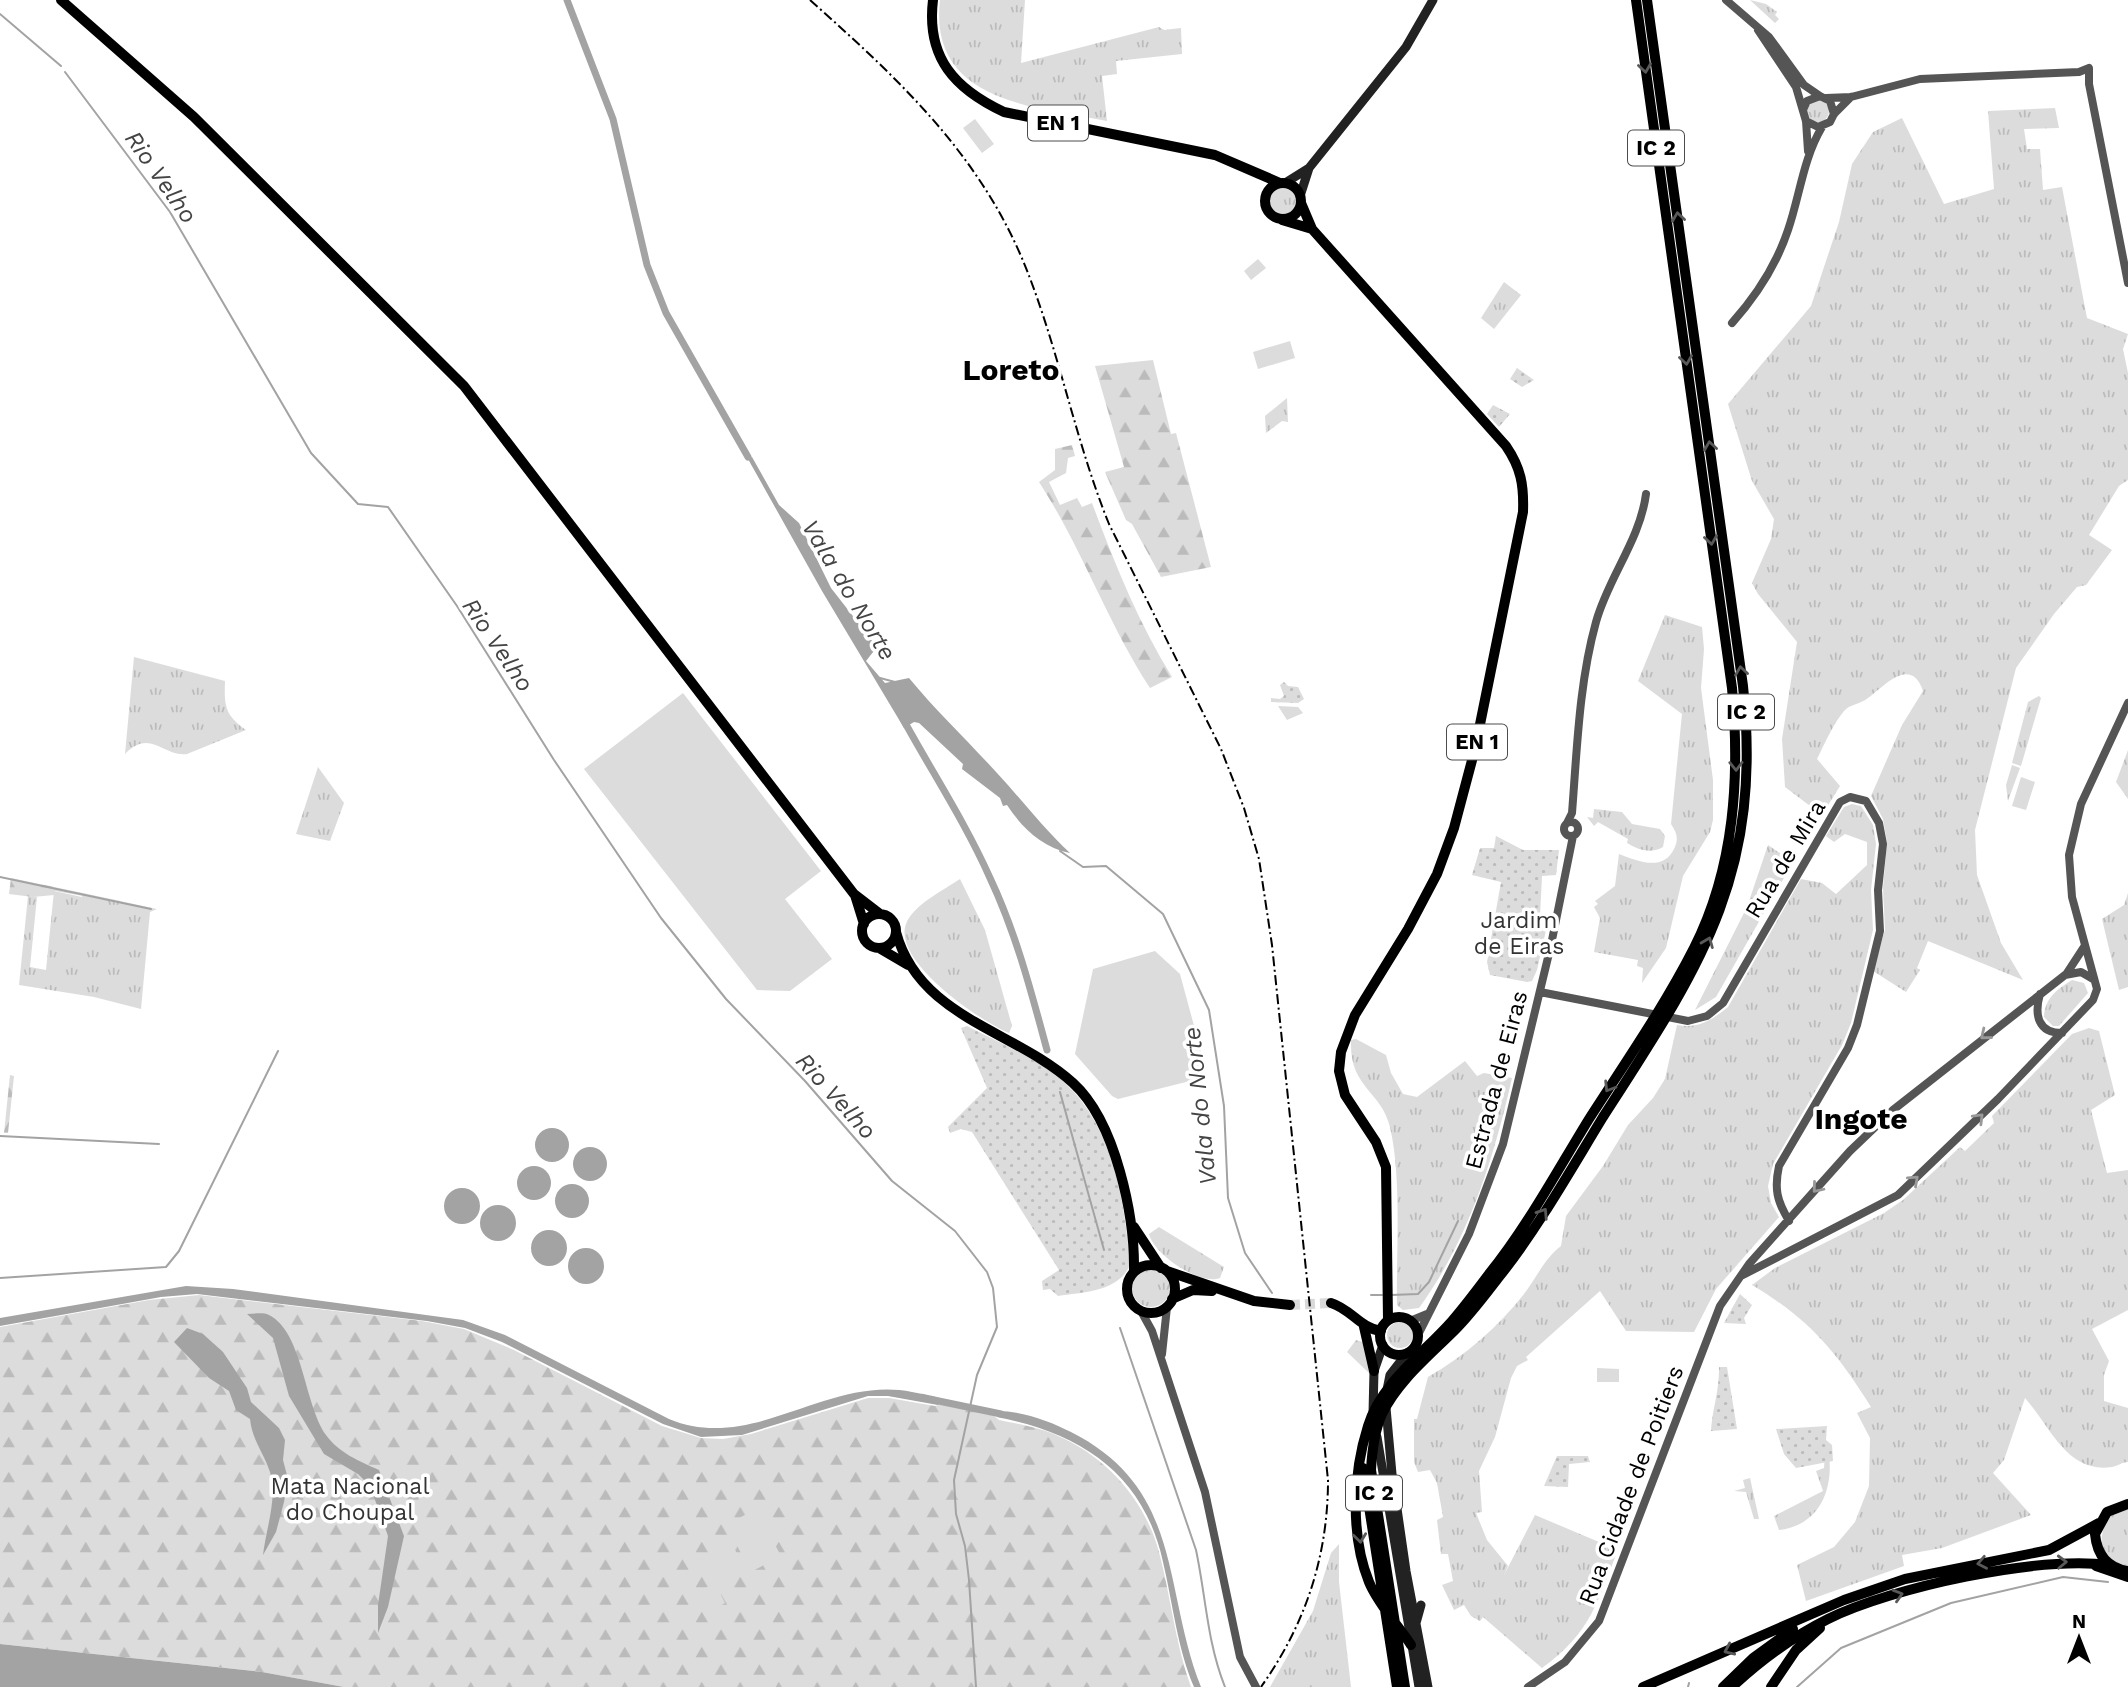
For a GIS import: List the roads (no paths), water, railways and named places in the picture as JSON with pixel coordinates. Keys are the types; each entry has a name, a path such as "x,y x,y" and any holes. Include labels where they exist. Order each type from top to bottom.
{"highway":[{"path":"1634,0 1645,23"},
{"path":"1645,23 1649,0"},
{"name":"IC 2","path":"1645,23 1678,295 1731,688 1736,780 1730,836 1717,891 1695,946 1665,999 1652,1031"},
{"name":"IC 2","path":"1405,1687 1370,1471 1382,1415 1395,1393 1508,1265 1652,1031 1676,1002 1704,952 1728,893 1742,838 1747,781 1744,700 1687,285 1645,23"},
{"name":"IC 2","path":"1397,1687 1363,1471 1364,1446 1368,1426 1383,1395 1455,1324"},
{"path":"1364,1446 1358,1471 1356,1505 1363,1563 1370,1584 1414,1646"},
{"path":"1723,1687 1753,1658 1789,1632 1847,1605 1905,1579 2049,1550 2099,1522 2112,1508 2128,1504"},
{"path":"2099,1522 2096,1546 2109,1565"},
{"path":"1643,1687 1847,1605 2052,1562 2109,1565 2128,1574"},
{"path":"1732,1687 1794,1637 1847,1605"},
{"path":"1771,1687 1796,1650 1847,1605"}],"main road":[{"path":"61,0 194,117 464,386 854,894 891,919 910,966"},
{"name":"EN 1","path":"933,0 934,41 937,49 956,82 975,98 1004,112 1215,155 1297,190 1312,229 1393,323 1506,446 1519,466 1524,494 1521,524 1478,735 1454,828 1437,874 1408,929 1355,1015 1341,1052 1339,1071 1345,1095 1376,1142 1385,1167 1390,1304 1393,1319"},
{"path":"1265,200 1270,189 1309,168 1406,47 1433,0"},
{"path":"1281,219 1294,215 1301,200 1309,168"},
{"path":"1251,171 1269,213 1312,229"},
{"path":"854,894 864,924 865,940 910,966 953,1010 1023,1050 1074,1084 1096,1111 1110,1144 1132,1223 1134,1272"},
{"path":"864,924 870,917 880,914"},
{"path":"879,948 889,945 896,932"},
{"path":"1132,1223 1174,1283 1170,1303"},
{"path":"1221,1291 1193,1290 1157,1312 1141,1311 1132,1304 1127,1284 1134,1272 1144,1266 1163,1269 1221,1291 1266,1304 1290,1305"},
{"path":"1331,1303 1341,1306 1365,1330 1382,1339 1391,1353 1407,1353"},
{"path":"1419,1687 1372,1410 1374,1371 1382,1339 1393,1319 1410,1321 1418,1335 1415,1346 1390,1375 1386,1409 1392,1474 1415,1624 1414,1646 1428,1687"},
{"path":"1365,1330 1374,1371"},
{"path":"2089,1563 2128,1574"},
{"path":"1415,1624 1421,1605"},
{"path":"1396,1647 1414,1646 1430,1657"}],"street":[{"path":"1726,0 1783,52 1804,85 1832,105 1834,114"},
{"path":"1758,30 1791,77 1806,121 1808,154"},
{"path":"1803,110 1811,98 1852,97 1895,83 1920,79 2079,72 2089,68 2089,84 2128,283"},
{"path":"2079,72 2089,84"},
{"path":"1732,323 1752,300 1780,253 1808,154 1822,127 1830,122 1834,114 1852,97"},
{"path":"1806,121 1813,126 1822,127"},
{"name":"Estrada de Eiras","path":"1418,1335 1469,1234 1503,1144 1559,908 1569,839 1563,829 1571,823 1587,658 1596,620 1642,517 1646,494"},
{"path":"1741,1276 1898,1195 2093,1000 2096,989 2069,882 2071,838 2081,804 2128,703"},
{"name":"Rua de Mira","path":"1540,992 1688,1021 1707,1016 1723,1003 1830,815 1840,802 1850,797 1866,801 1879,823 1882,844 1878,890 1880,931 1857,1025 1848,1048 1779,1166 1775,1186 1777,1201 1789,1221"},
{"path":"2062,1033 2049,1031 2039,1024 2036,1011 2040,995 2065,975 2084,947"},
{"path":"2065,975 2081,972 2093,979"},
{"name":"Rua Cidade de Poitiers","path":"1528,1687 1565,1662 1599,1621 1727,1293 1834,1168 1893,1110 2040,995"},
{"path":"1162,1361 1170,1303"},
{"path":"1141,1311 1162,1361 1205,1492 1240,1657 1256,1687"},
{"path":"1410,1321 1427,1314"}],"waterway":[{"name":"Vala do Norte","path":"567,0 613,119 647,265 666,313 748,457"},
{"name":"Rio Velho","path":"0,14 61,66"},
{"name":"Rio Velho","path":"65,72 170,212 311,453 358,504 388,507 457,606 554,760 661,918 726,999 805,1081 892,1181 955,1231 987,1272 993,1288 997,1327 977,1375 954,1480 956,1514 965,1546 969,1580 976,1687"},
{"name":"Vala do Norte","path":"880,678 895,682"},
{"path":"903,719 970,837 999,899 1022,962 1047,1050"},
{"name":"Vala do Norte","path":"1060,851 1083,867 1106,866 1163,914 1209,1010 1224,1106 1228,1198 1245,1253 1272,1293"},
{"path":"0,877 151,909"},
{"path":"0,1278 166,1267 179,1251 278,1051"},
{"path":"1060,1092 1104,1250"},
{"path":"0,1136 159,1144"},
{"path":"1391,1295 1418,1294 1429,1282 1458,1221"},
{"path":"1371,1295 1382,1295"},
{"path":"1120,1328 1196,1550 1211,1636 1225,1687"},
{"path":"934,1400 1001,1414"},
{"path":"1797,1687 1841,1648 1951,1603 2063,1577 2108,1582"},
{"path":"1688,1687 1689,1683"}],"tunnel":[{"path":"1290,1305 1331,1303"}],"railway":[{"path":"810,0 878,62 939,127 991,198 1013,238 1042,311 1109,524 1221,749 1244,808 1259,859 1272,945 1328,1480 1324,1536 1311,1589 1290,1639 1261,1687"}],"district":[{"name":"Loreto","path":"1011,370"},
{"name":"Ingote","path":"1861,1119"}],"park label":[{"name":"Jardim de Eiras","path":"1519,933"},
{"name":"Mata Nacional do Choupal","path":"350,1499"}]}
